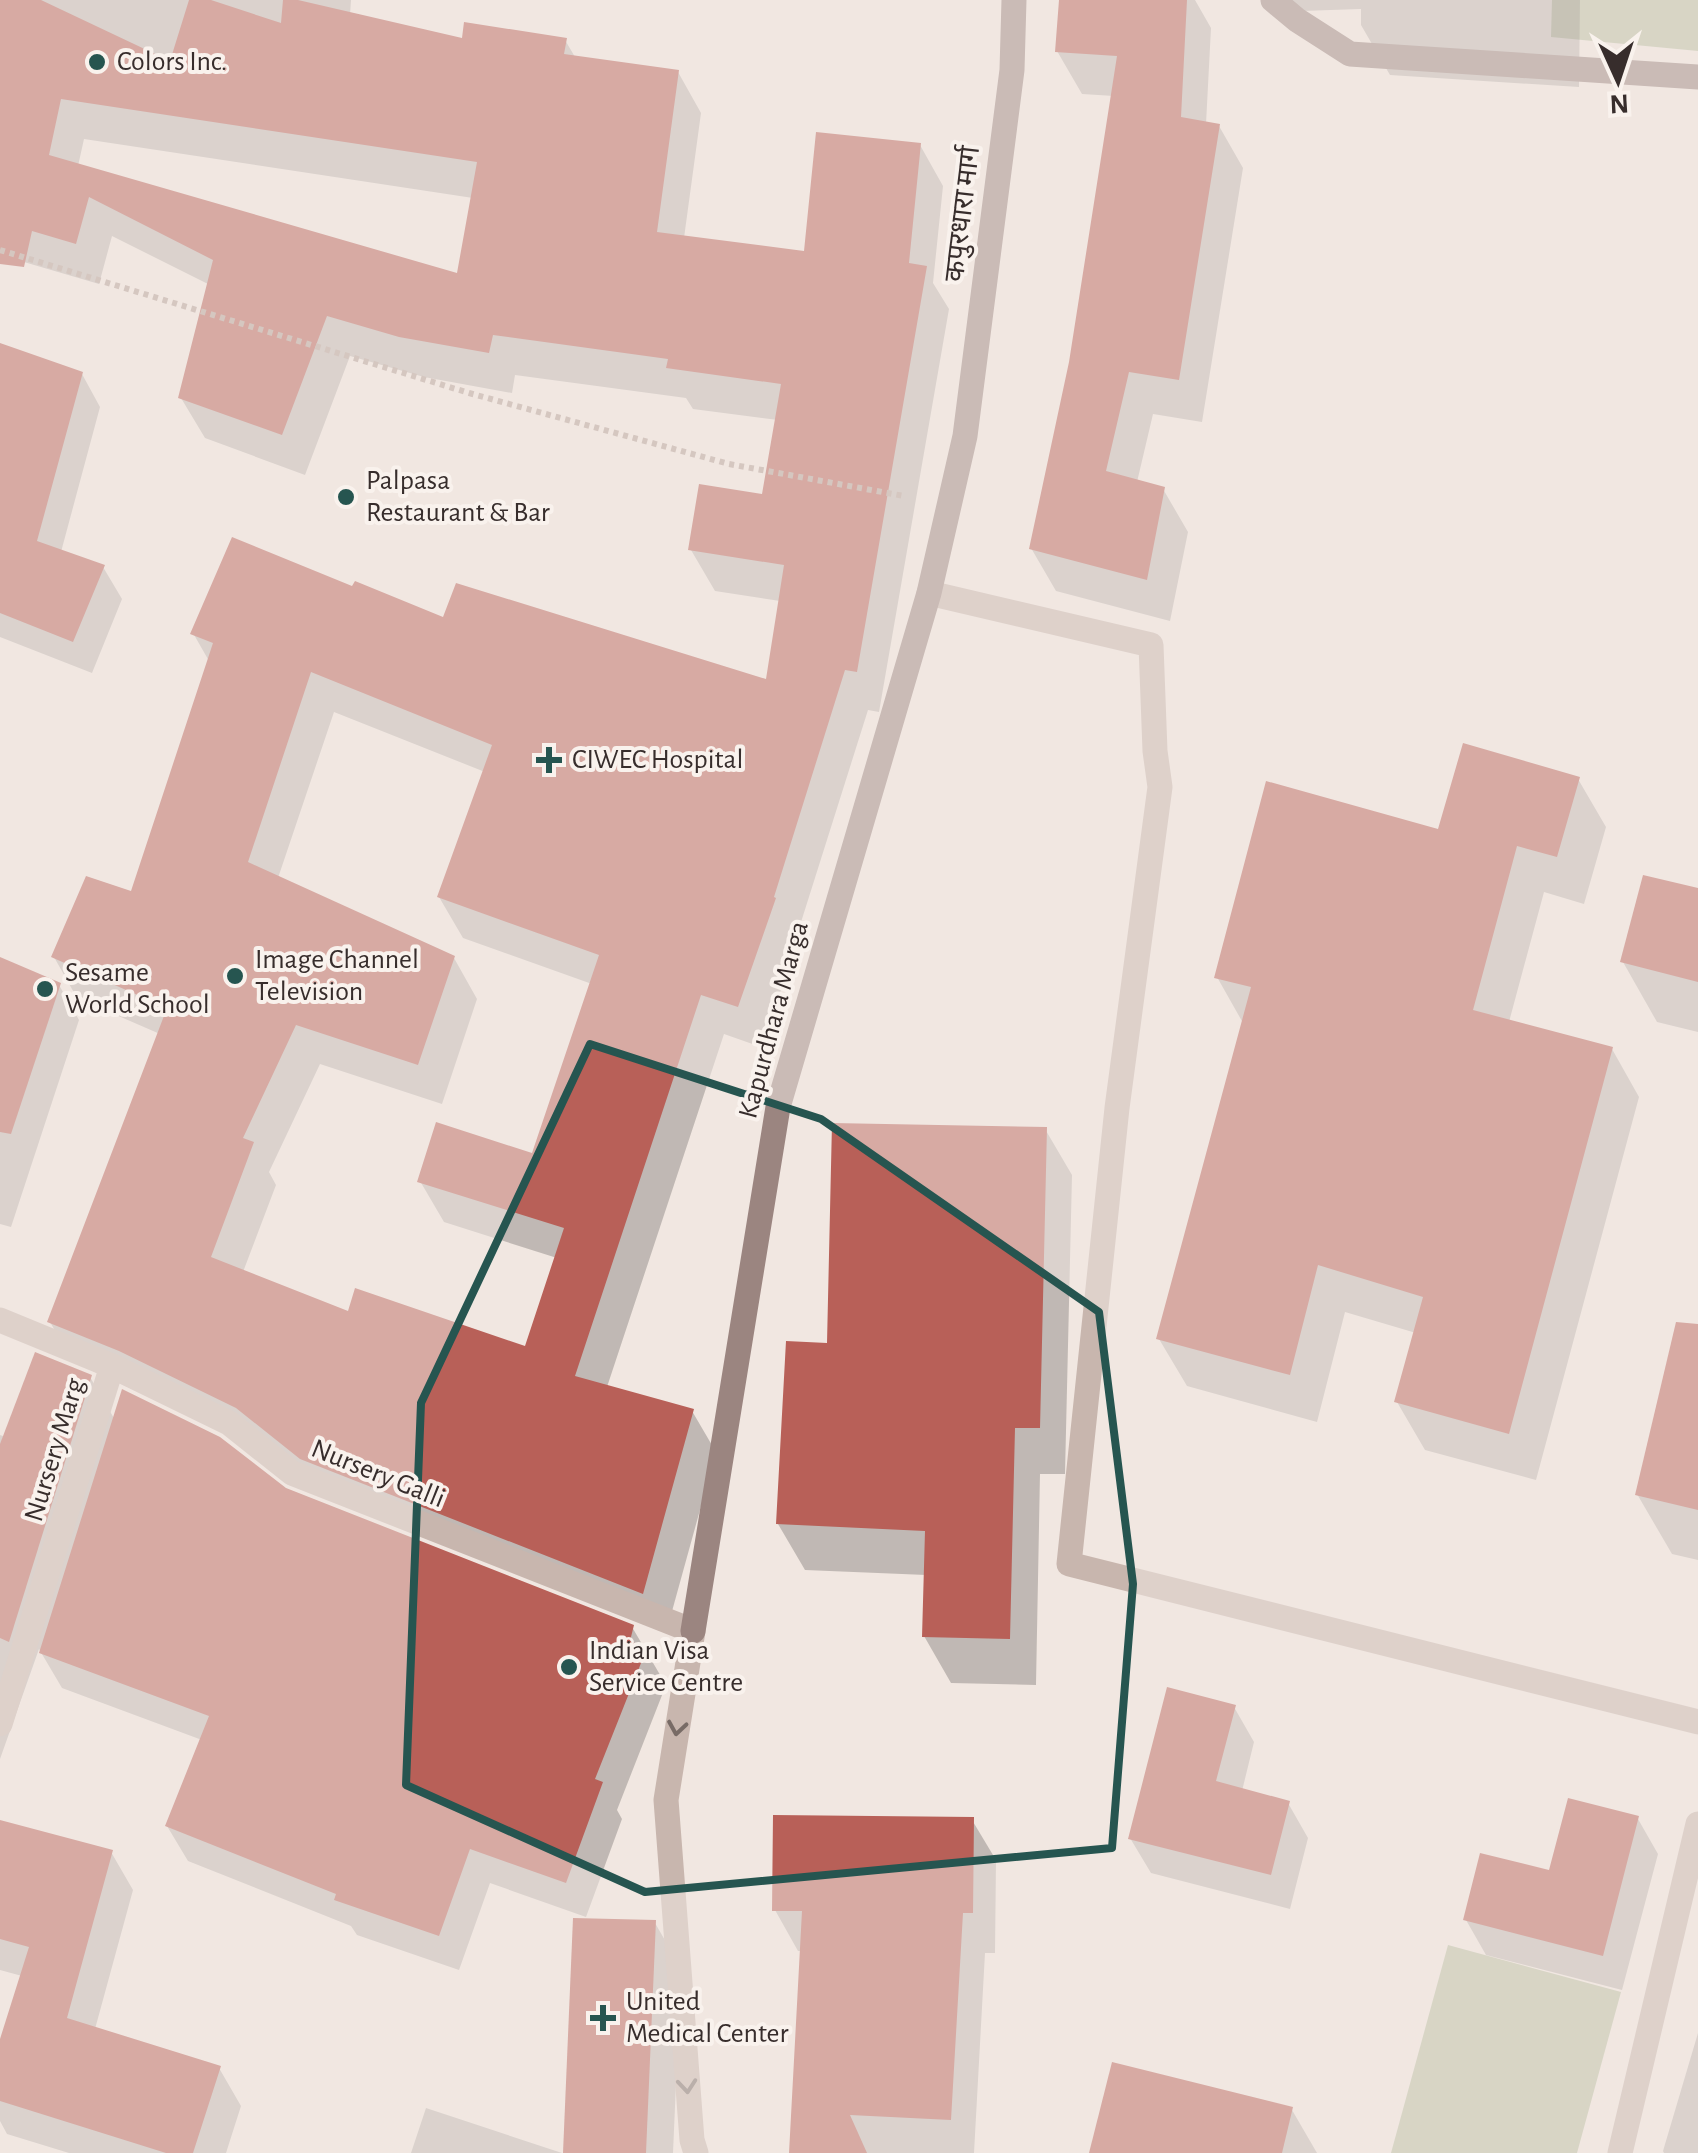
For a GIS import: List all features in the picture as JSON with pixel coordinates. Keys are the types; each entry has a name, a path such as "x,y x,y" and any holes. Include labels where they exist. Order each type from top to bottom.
{"street":[{"name":"कपुरधारा मार्ग","path":"965,436 1012,70 1014,0"},
{"path":"1274,0 1350,54 1698,76"},
{"name":"Kapurdhara Marga","path":"693,1632 778,1107 929,592 965,436"},
{"path":"929,592 1151,645 1160,787 1117,1108 1068,1564 1698,1722"},
{"name":"Nursery Galli","path":"0,1320 112,1366 228,1422 292,1473 693,1632"},
{"name":"Nursery Marg","path":"0,1724 112,1366"},
{"path":"693,1632 666,1800 696,2153"},
{"path":"1620,2153 1698,1824"}],"path":[{"path":"0,250 470,393 728,464 950,504"}],"highlighted area":[{"path":"590,1044 821,1119 1099,1312 1133,1584 1112,1848 645,1892 406,1785 421,1403"}],"green space":[{"path":"1552,0 1698,0 1698,51 1551,37"},
{"path":"1448,1945 1621,1992 1577,2153 1391,2153"}],"building":[{"path":"0,0 41,0 170,61 189,0 211,0 281,23 283,0 298,0 462,38 464,22 567,38 564,54 679,70 657,232 804,251 816,132 921,143 909,263 927,266 857,672 845,670 776,898 738,1007 701,995 575,1376 694,1409 643,1594 300,1459 236,1408 119,1351 47,1322 167,1008 51,957 86,876 131,891 213,643 190,634 232,537 352,586 355,581 443,617 456,583 766,679 784,565 688,550 699,484 762,494 781,384 666,368 668,359 493,335 489,353 399,337 327,316 282,435 178,398 213,260 89,197 76,244 32,231 24,267 0,264","holes":["61,99 477,162 457,273 49,155","311,672 492,745 437,897 599,955 532,1153 436,1122 417,1182 564,1228 525,1346 355,1288 348,1311 211,1257 254,1142 243,1138 296,1025 418,1065 455,956 248,862"]},
{"path":"1059,0 1187,0 1181,117 1220,124 1179,380 1129,372 1106,471 1165,487 1147,580 1029,549 1069,362 1117,56 1055,52"},
{"path":"0,343 83,372 37,541 105,565 73,642 0,613"},
{"path":"1463,743 1580,777 1557,857 1517,846 1473,1010 1613,1047 1509,1434 1394,1402 1423,1297 1318,1265 1290,1375 1156,1339 1251,987 1214,978 1266,781 1438,829"},
{"path":"1643,875 1698,888 1698,982 1620,962"},
{"path":"0,957 61,983 11,1134 0,1132"},
{"path":"832,1123 1047,1127 1040,1428 1015,1428 1010,1639 922,1637 925,1531 776,1524 786,1341 827,1343"},
{"path":"1676,1322 1698,1324 1698,1510 1635,1495"},
{"path":"35,1352 92,1375 9,1642 0,1638 0,1444"},
{"path":"122,1389 220,1437 286,1488 634,1625 630,1641 647,1648 595,1779 603,1782 566,1883 470,1849 439,1936 334,1900 336,1894 165,1826 209,1716 39,1653"},
{"path":"1167,1687 1236,1705 1216,1781 1290,1801 1271,1875 1128,1839"},
{"path":"1568,1798 1639,1816 1603,1956 1463,1920 1480,1853 1549,1870"},
{"path":"773,1815 974,1817 973,1913 963,1913 951,2120 850,2115 867,2153 789,2153 802,1911 772,1911"},
{"path":"0,1820 113,1850 67,2018 221,2066 193,2153 166,2153 0,2101 0,2039 29,1947 0,1939"},
{"path":"573,1918 656,1920 646,2153 563,2153"},
{"path":"1112,2062 1293,2107 1282,2153 1089,2153"}],"place":[{"name":"Colors Inc.","path":"97,62"},
{"name":"Palpasa Restaurant & Bar","path":"346,497"},
{"name":"CIWEC Hospital","path":"549,760"},
{"name":"Image Channel Television","path":"235,976"},
{"name":"Sesame World School","path":"45,989"},
{"name":"Indian Visa Service Centre","path":"569,1667"},
{"name":"United Medical Center","path":"603,2018"}]}
